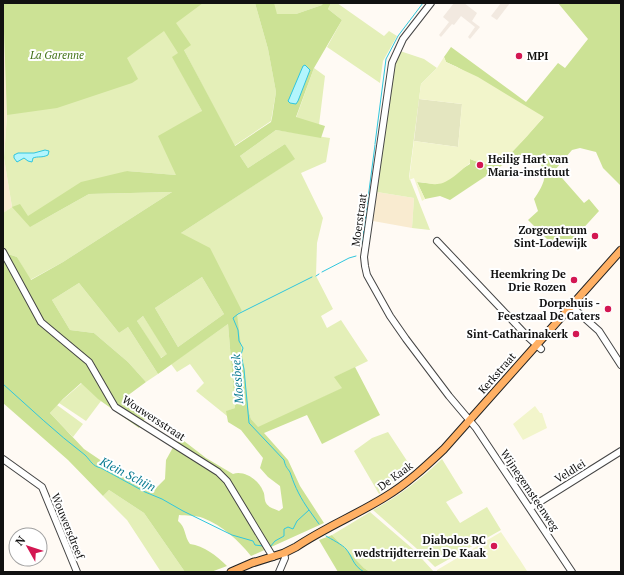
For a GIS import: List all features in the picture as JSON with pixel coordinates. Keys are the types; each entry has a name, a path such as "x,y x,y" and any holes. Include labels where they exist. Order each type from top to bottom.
{"main road":[{"name":"Kerkstraat","path":"469,421 539,347 571,306 621,250"},
{"name":"De Kaak","path":"304,542 368,507 402,486 422,470 444,449 469,421"},
{"path":"231,572 304,542"},
{"path":"272,555 284,553 304,542"}],"street":[{"name":"Moerstraat","path":"430,3 403,39 392,62 364,257 367,275 390,316 469,421"},
{"path":"437,242 539,347"},
{"name":"Wouwersstraat","path":"3,252 41,322 89,362 115,407 218,472 227,481 272,555"},
{"path":"571,306 599,331 621,365"},
{"name":"Wijnegemsteenweg","path":"469,421 476,428 572,572"},
{"name":"Veldlei","path":"530,508 621,451"},
{"name":"Wouwersdreef","path":"3,459 42,487 77,572"},
{"path":"280,572 285,558 284,553"}],"shaded area":[{"path":"454,3 464,3 477,13 472,21 480,27 470,39 468,37 475,27 461,16 441,37 439,35 449,22 443,17"},
{"path":"501,3 510,3 497,20 491,16"},
{"path":"3,8 7,115 4,158 12,207 3,213"},
{"path":"377,192 414,198 412,228 373,221"}],"green space":[{"name":"La Garenne","path":"3,3 255,3 268,49 276,92 271,121 234,146 184,50 173,57 202,111 176,175 127,171 30,227 89,194 172,192 63,262 30,280 17,257 8,254 3,246 3,213 12,207 4,158 7,115"},
{"name":"La Garenne","path":"3,3 203,3 176,23 191,45 184,50 235,146 271,122 276,92 268,49 255,3 274,3 277,14 296,14 322,5 323,3 331,3 328,9 342,20 314,68 296,117 325,126 321,138 276,130 240,156 248,168 285,144 295,159 181,233 210,248 242,311 237,314 249,412 251,419 258,427 342,388 334,377 355,367 380,415 322,444 307,415 264,433 288,460 300,486 324,523 251,556 241,544 224,529 210,521 200,517 179,515 178,521 181,523 190,544 210,552 227,566 211,572 185,572 144,513 109,490 103,496 68,460 3,403 3,246 8,254 17,257 31,280 63,262 172,192 89,194 30,227 12,207 20,204 28,216 81,182 127,171 176,175 158,136 202,111 172,57 178,53 164,31 127,58 138,79 132,83 57,108 7,115","holes":["202,277 224,314 178,347 155,308","79,283 119,333 128,327 158,374 228,324 235,408 226,411 228,422 241,430 263,458 260,468 268,477 280,486 283,508 279,511 267,505 264,492 258,483 251,477 242,473 233,474 206,458 184,441 176,442 166,460 165,479 154,490 121,474 84,449 50,413 81,383 98,399 139,428 146,417 123,399 146,382 128,362 94,333 70,330 52,300","143,316 167,354 161,358 137,321"]},
{"path":"259,3 323,3 322,5 296,14 277,14"},
{"path":"331,3 337,3 384,36 389,31 397,36 383,61 380,83 327,47 342,20 328,9"},
{"path":"558,3 621,3 621,186 603,168 596,152 580,148 572,150 555,170 584,203 589,199 599,211 568,245 565,242 558,250 528,220 538,211 534,199 539,192 545,175 541,165 530,156 525,155 513,158 450,200 440,196 425,199 417,182 437,184 470,164 470,159 484,164 511,153 543,118 446,62 444,57 451,47 526,102 558,63 565,68 588,39"},
{"path":"400,51 424,59 437,68 421,84 409,177 430,230 412,228 414,198 377,192 394,67"},
{"path":"444,57 446,62 478,77 544,117 515,149 497,163 483,164 470,159 470,163 446,182 435,184 417,182 425,199 422,201 414,178 409,180 414,141 458,147 462,104 419,99 421,84 437,68"},
{"path":"314,68 325,76 319,125 296,118"},
{"path":"419,99 462,104 458,147 414,141"},
{"path":"276,130 330,138 326,162 301,173 323,218 317,243 316,276 333,309 321,316 327,328 341,320 368,361 335,377 343,388 258,428 251,419 249,412 236,314 242,311 181,233 294,159 285,144 248,168 240,156"},
{"path":"202,277 224,314 178,347 155,308"},
{"path":"79,283 119,333 128,327 158,374 146,382 128,362 94,333 70,330 52,300"},
{"path":"143,316 168,354 160,358 137,321"},
{"path":"228,324 235,408 227,411 227,416 196,391 204,383 190,364 177,372 171,364"},
{"path":"82,383 101,401 86,421 59,403"},
{"path":"57,405 83,424 73,437 50,413"},
{"path":"535,406 540,413 542,413 547,428 523,440 513,424"},
{"path":"388,432 413,470 379,494 354,451 372,438"},
{"path":"442,459 463,493 446,502 460,523 487,507 501,530 435,567 373,510 409,487"},
{"path":"109,490 144,513 185,572 161,572 127,520 103,496"},
{"path":"370,512 413,549 434,572 370,572 364,568 332,535"},
{"name":"Diabolos RC wedstrijdterrein De Kaak","path":"501,532 527,571 437,572 437,570"},
{"path":"332,535 364,568 370,572 338,572 319,540"}],"water":[{"path":"305,65 310,70 298,101 296,104 290,103 288,101 303,66"},
{"path":"45,150 49,151 48,155 33,158 32,162 24,158 17,162 14,158 14,155 18,153 34,153"}],"waterway":[{"name":"Moesbeek","path":"375,144 386,59 398,36 423,3"},
{"name":"Moesbeek","path":"362,244 375,145"},
{"name":"Moesbeek","path":"322,272 356,256"},
{"name":"Moesbeek","path":"309,510 298,493 284,460 249,423 244,369 241,355 243,348 239,341 238,330 233,318 238,314 312,277"},
{"name":"Klein Schijn","path":"3,384 96,466 232,535 253,541 255,545 263,546"},
{"name":"Klein Schijn","path":"270,547 275,541 284,536 284,529 288,527 293,529 297,521 309,510 319,524"},
{"name":"Klein Schijn","path":"326,536 344,547 357,567 364,572"}],"place":[{"name":"MPI","path":"519,56"},
{"name":"Heilig Hart van Maria-instituut","path":"480,165"},
{"name":"Zorgcentrum Sint-Lodewijk","path":"595,236"},
{"name":"Heemkring De Drie Rozen","path":"574,280"},
{"name":"Dorpshuis - Feestzaal De Caters","path":"608,309"},
{"name":"Sint-Catharinakerk","path":"576,334"},
{"name":"Diabolos RC wedstrijdterrein De Kaak","path":"494,546"}]}
